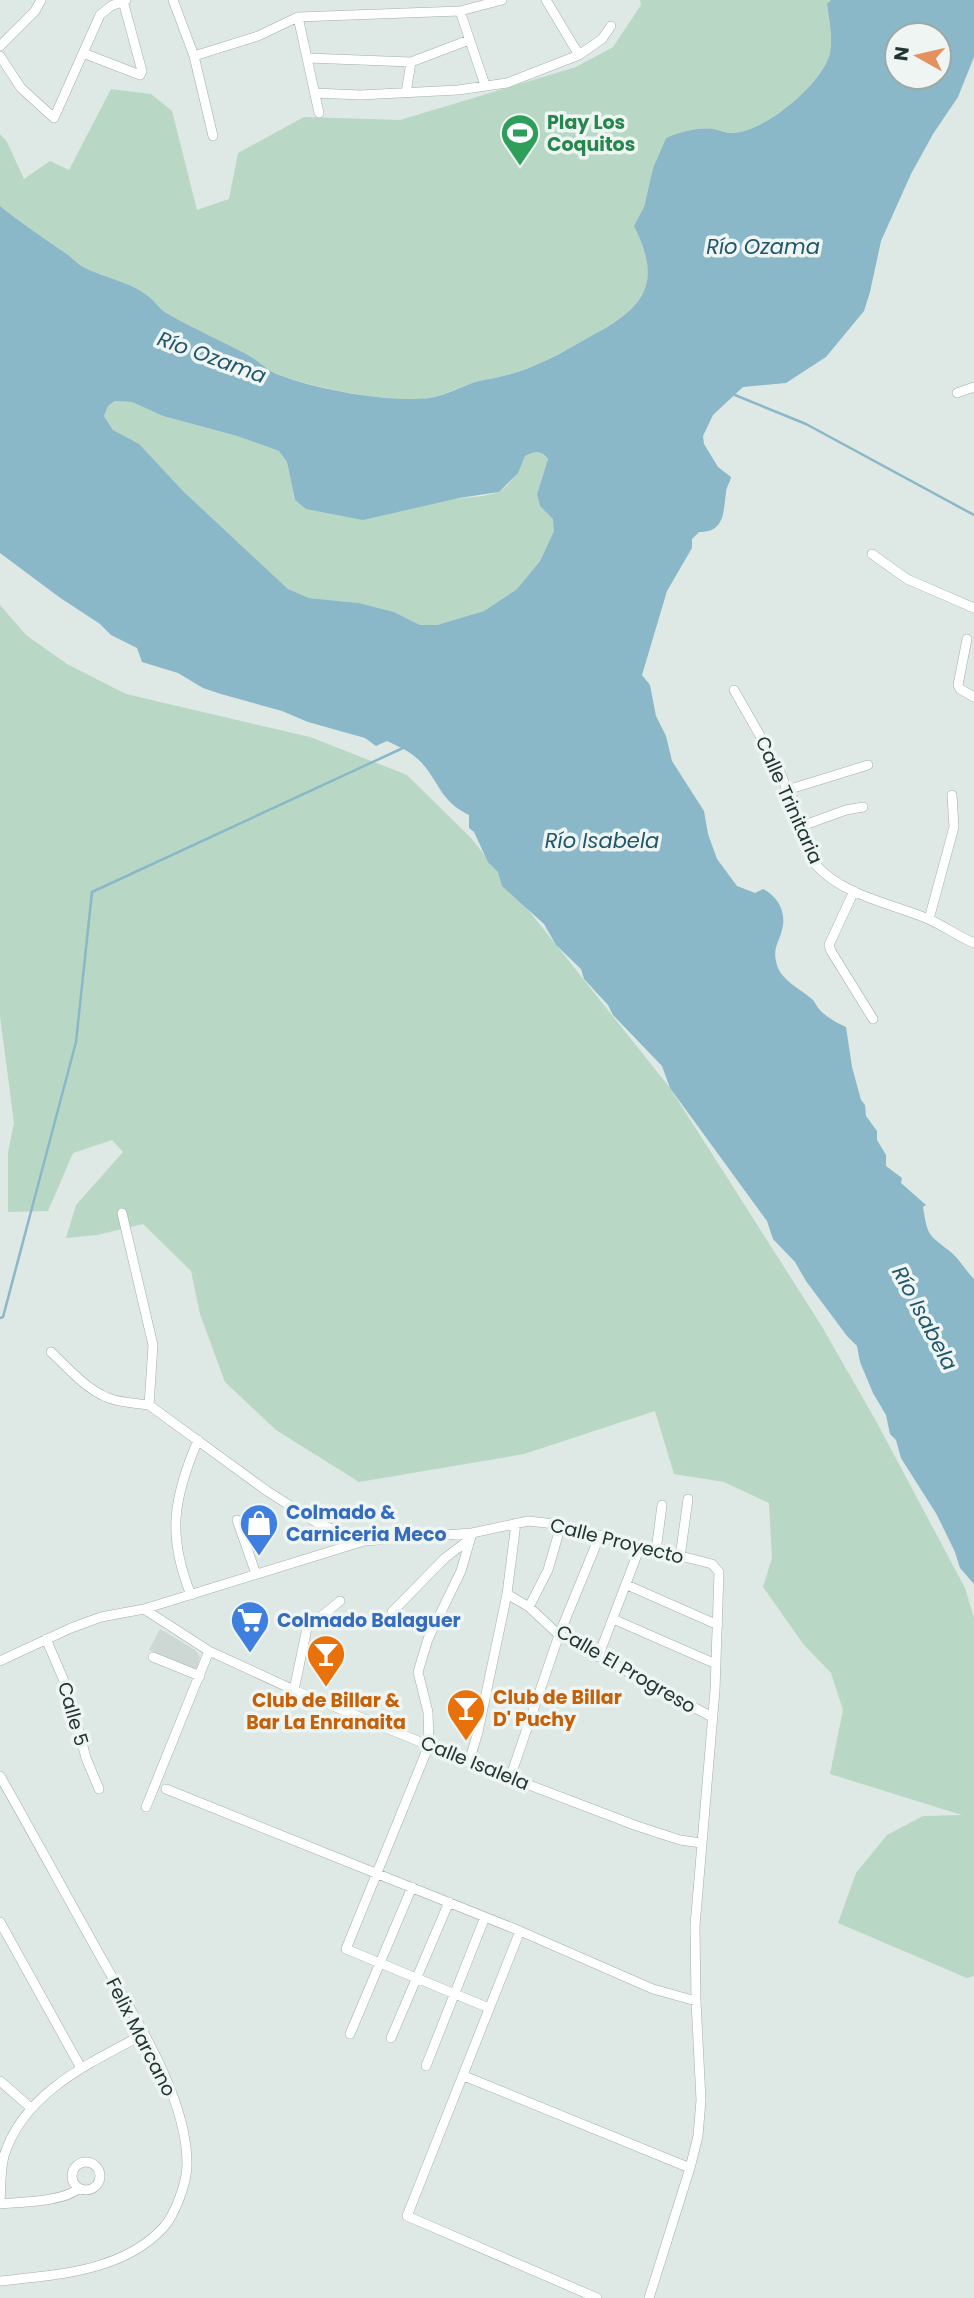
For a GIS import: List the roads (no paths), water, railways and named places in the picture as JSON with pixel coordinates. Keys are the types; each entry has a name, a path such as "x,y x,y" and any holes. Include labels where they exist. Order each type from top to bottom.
{"street":[{"path":"0,46 35,11 41,0"},
{"path":"0,56 21,88 54,118 83,53 100,15 124,0 142,71 140,75 83,53"},
{"path":"173,0 194,56 213,136"},
{"path":"194,56 258,36 298,17 460,11 482,3 502,0"},
{"path":"545,0 579,55"},
{"path":"460,11 485,85"},
{"path":"298,17 319,113"},
{"path":"315,93 407,93 507,83 579,55 602,39 611,26"},
{"path":"308,58 411,62 469,40"},
{"path":"407,93 411,62"},
{"path":"957,393 974,387"},
{"path":"872,554 907,579 974,608"},
{"path":"967,639 958,685 960,689 974,696"},
{"name":"Calle Trinitaria","path":"734,690 779,769 799,827 815,864 824,875 854,891 929,919 974,943"},
{"path":"787,790 868,765"},
{"path":"929,919 954,827 952,795"},
{"path":"799,827 846,810 863,807"},
{"path":"854,891 829,945 873,1020"},
{"path":"122,1213 153,1345 149,1405"},
{"path":"51,1352 72,1373 103,1396 149,1405 267,1491 319,1524 364,1541"},
{"path":"191,1595 176,1547 176,1513 184,1474 198,1440"},
{"path":"680,1556 688,1499"},
{"path":"656,1551 663,1505"},
{"path":"237,1520 256,1574"},
{"name":"Calle Proyecto","path":"0,1661 102,1617 144,1609 364,1541 471,1536 528,1521 561,1525 712,1564 719,1572 718,1625"},
{"path":"469,1762 478,1732 507,1594 516,1523"},
{"path":"529,1607 548,1570 561,1525"},
{"path":"510,1778 559,1635 600,1535"},
{"path":"392,1612 445,1558 471,1536"},
{"path":"471,1536 461,1571 428,1639 418,1672 428,1712 429,1745 346,1949 489,2008"},
{"path":"598,1657 640,1547"},
{"path":"627,1585 718,1625 695,1926 701,2100 698,2136 649,2298"},
{"name":"Calle El Progreso","path":"507,1594 529,1607 559,1635 712,1717"},
{"path":"294,1690 307,1628 340,1601"},
{"name":"Calle Isalela","path":"144,1609 209,1651 294,1690 469,1762 637,1826 680,1840 701,1843"},
{"path":"613,1619 716,1664"},
{"name":"Calle 5","path":"46,1639 68,1690 86,1758 99,1789"},
{"path":"146,1807 209,1651"},
{"path":"153,1657 200,1676"},
{"name":"Felix Marcano","path":"0,1776 144,2034 172,2094 183,2130 187,2164 180,2196 164,2227 143,2245 114,2260 82,2270 0,2281"},
{"path":"166,1789 520,1931 653,1989 696,2001"},
{"path":"350,2034 412,1887"},
{"path":"391,2038 449,1902"},
{"path":"426,2066 485,1917"},
{"path":"0,1922 81,2068"},
{"path":"520,1931 407,2216 597,2298"},
{"path":"79,2188 74,2193 57,2197 0,2204 3,2157 13,2135 31,2108 81,2068 144,2034"},
{"path":"464,2076 690,2168"},
{"path":"0,2081 31,2108"}],"water":[{"name":"Río Ozama","path":"831,0 974,0 974,57 958,97 911,174 881,241 864,311 826,357 786,383 743,387 713,415 703,436 704,444 718,467 731,477 723,514 714,529 699,532 692,539 692,548 667,591 642,675 650,685 656,716 666,736 672,761 704,811 708,834 717,859 737,886 755,893 763,889 777,901 783,917 775,952 778,968 786,979 813,1000 825,1015 846,1027 852,1067 861,1100 865,1105 866,1116 877,1131 877,1140 886,1155 886,1166 902,1178 901,1183 926,1205 923,1207 926,1225 931,1235 955,1256 974,1279 974,1584 960,1568 937,1515 901,1458 896,1440 890,1434 886,1415 860,1362 857,1346 806,1281 795,1262 773,1239 767,1221 670,1088 662,1066 613,1015 608,1005 584,979 581,969 556,945 544,924 502,886 498,872 488,862 474,832 469,828 469,815 446,798 421,762 387,741 376,746 365,738 203,688 178,673 142,662 137,648 111,635 100,624 0,553 0,206 82,267 141,291 165,312 248,355 275,373 314,386 354,394 395,399 436,397 475,382 535,366 602,330 631,309 646,286 648,273 642,244 634,226 644,207 653,168 666,138 701,129 732,133 747,130 777,115 817,78 830,53 827,4","holes":["115,401 132,402 163,416 237,436 279,451 287,462 295,500 306,509 363,520 459,498 499,492 518,473 525,456 540,453 548,459 537,494 540,506 553,519 554,531 540,561 517,589 484,611 437,625 420,625 394,612 359,603 309,598 288,589 183,491 139,444 113,430 104,416 108,406"]}],"waterway":[{"path":"730,393 806,424 974,515"},
{"path":"0,1318 3,1317 76,1042 92,892 403,748"}],"place":[{"name":"Play Los Coquitos","path":"520,167"},
{"name":"Colmado & Carniceria Meco","path":"259,1557"},
{"name":"Colmado Balaguer","path":"250,1654"},
{"name":"Club de Billar & Bar La Enranaita","path":"326,1688"},
{"name":"Club de Billar D' Puchy","path":"466,1742"}],"water label":[{"name":"Río Isabela","path":"602,840"},
{"name":"Río Isabela","path":"925,1318"}]}
